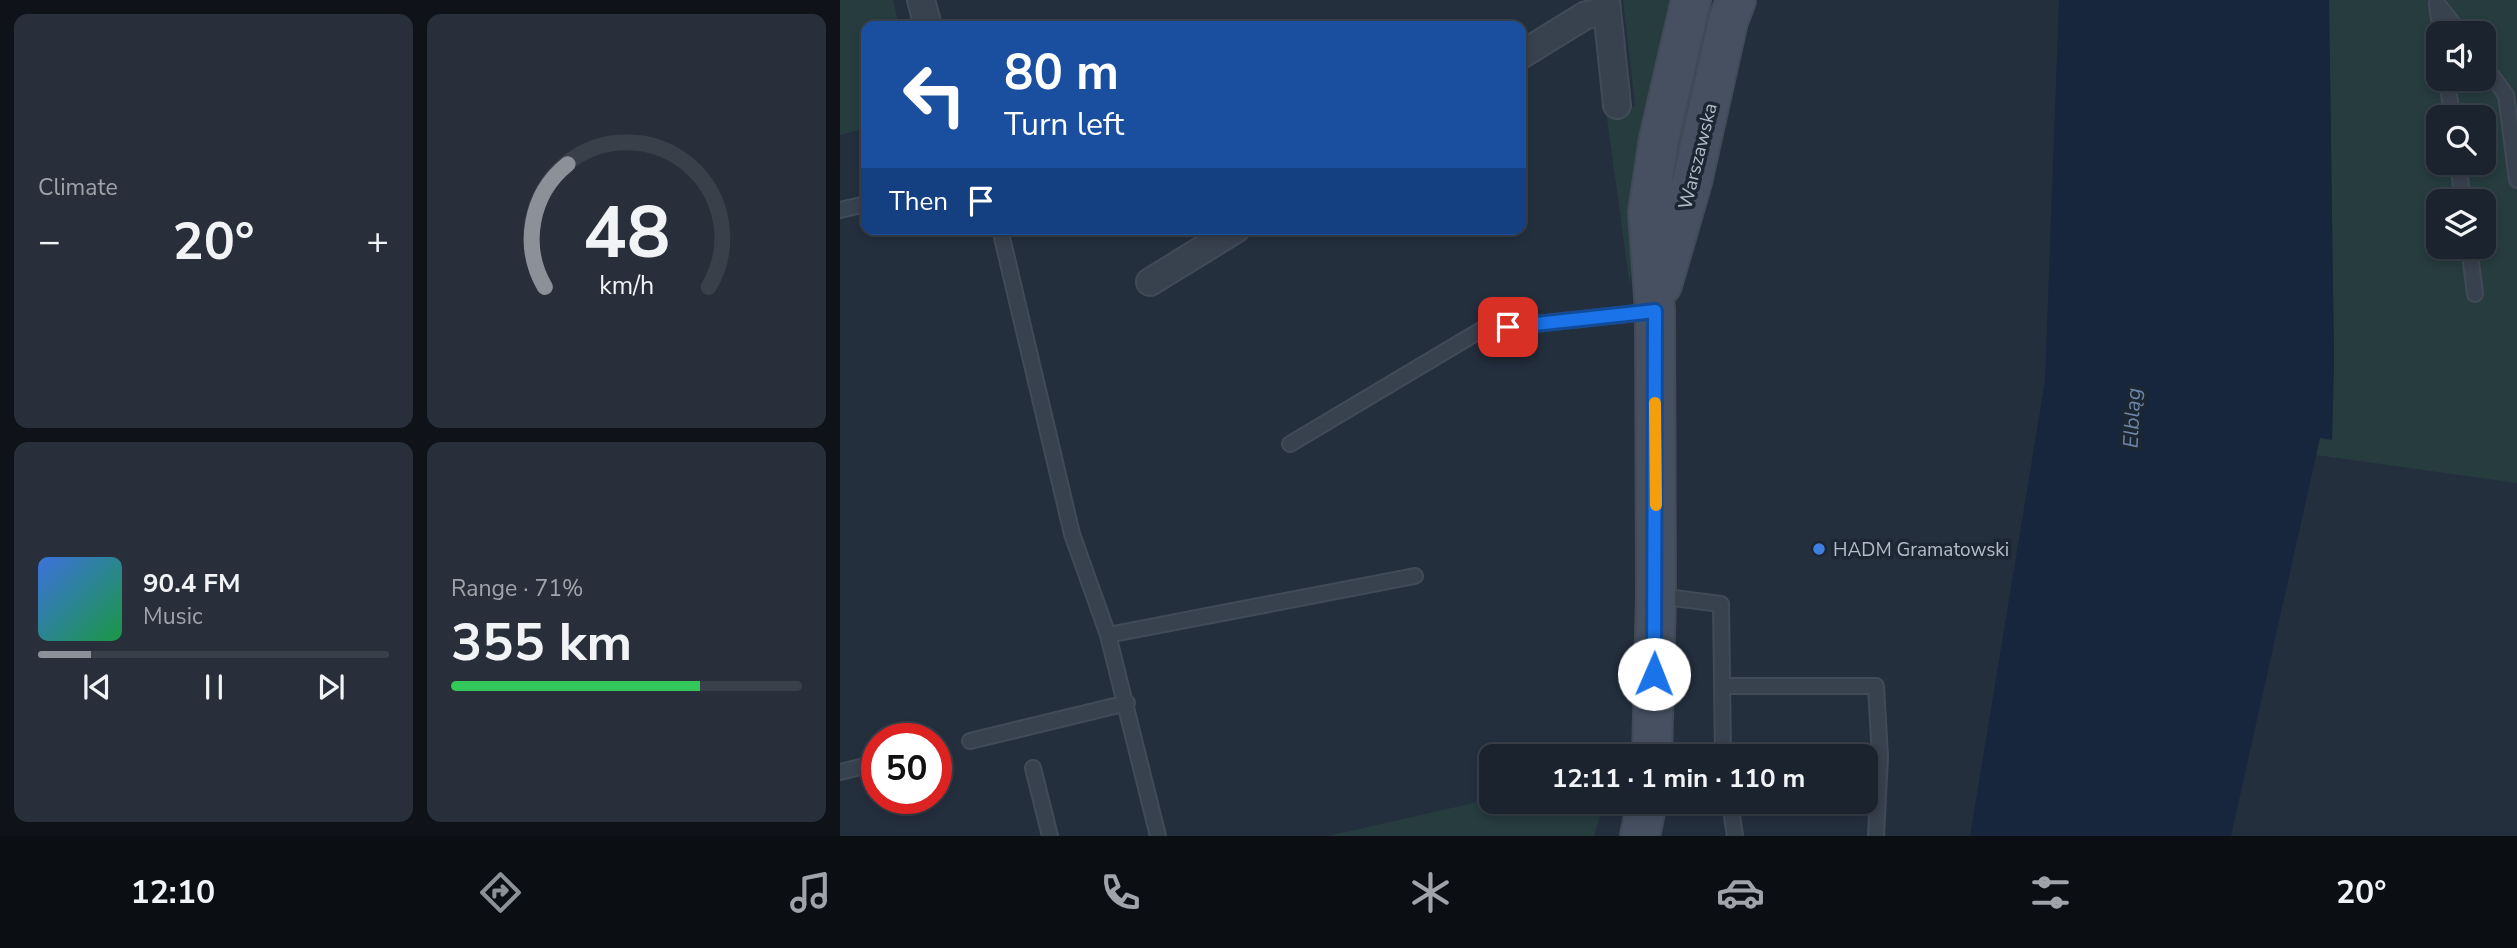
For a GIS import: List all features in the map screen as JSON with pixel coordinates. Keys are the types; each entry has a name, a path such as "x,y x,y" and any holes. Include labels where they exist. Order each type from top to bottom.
{"main road":[{"name":"Warszawska","path":"1652,744 1656,596 1655,311 1648,212 1659,139 1691,0"},
{"name":"Warszawska","path":"1655,311 1692,183 1728,21 1736,0"},
{"path":"1640,836 1645,814"}],"street":[{"path":"920,0 926,21"},
{"path":"1526,52 1586,15 1607,6 1617,105"},
{"path":"1150,282 1226,235"}],"lane":[{"path":"2437,2 2439,21"},
{"path":"2437,2 2451,21"},
{"path":"2496,82 2506,95 2517,180"},
{"path":"840,210 861,205"},
{"path":"1001,235 1072,534 1108,635 1158,836"},
{"path":"2471,259 2475,294"},
{"path":"1290,444 1481,330 1655,311"},
{"path":"1108,635 1415,576"},
{"path":"1656,596 1721,604 1723,744"},
{"path":"1723,685 1876,686 1873,744"},
{"path":"970,741 1127,703"},
{"path":"840,772 861,767"},
{"path":"1033,768 1050,836"},
{"path":"1732,814 1735,836"},
{"path":"1875,814 1876,836"}],"green space":[{"path":"840,0 893,0 898,21 861,21 861,129 840,135"},
{"path":"1623,0 1680,0 1635,203 1630,286 1606,111 1635,106"},
{"path":"2329,0 2517,0 2517,483 2316,455 2320,437 2332,439 2334,360"},
{"path":"1479,802 1479,814 1600,814 1594,836 1328,836"}],"water":[{"name":"Elbląg","path":"2059,0 2329,0 2334,360 2332,440 2320,438 2231,836 1970,836 2045,381"}],"slow traffic":[{"path":"1655,403 1656,505"}],"place":[{"name":"HADM Gramatowski","path":"1819,549"}],"route":[{"path":"1508,327 1655,311 1654,674"}]}
